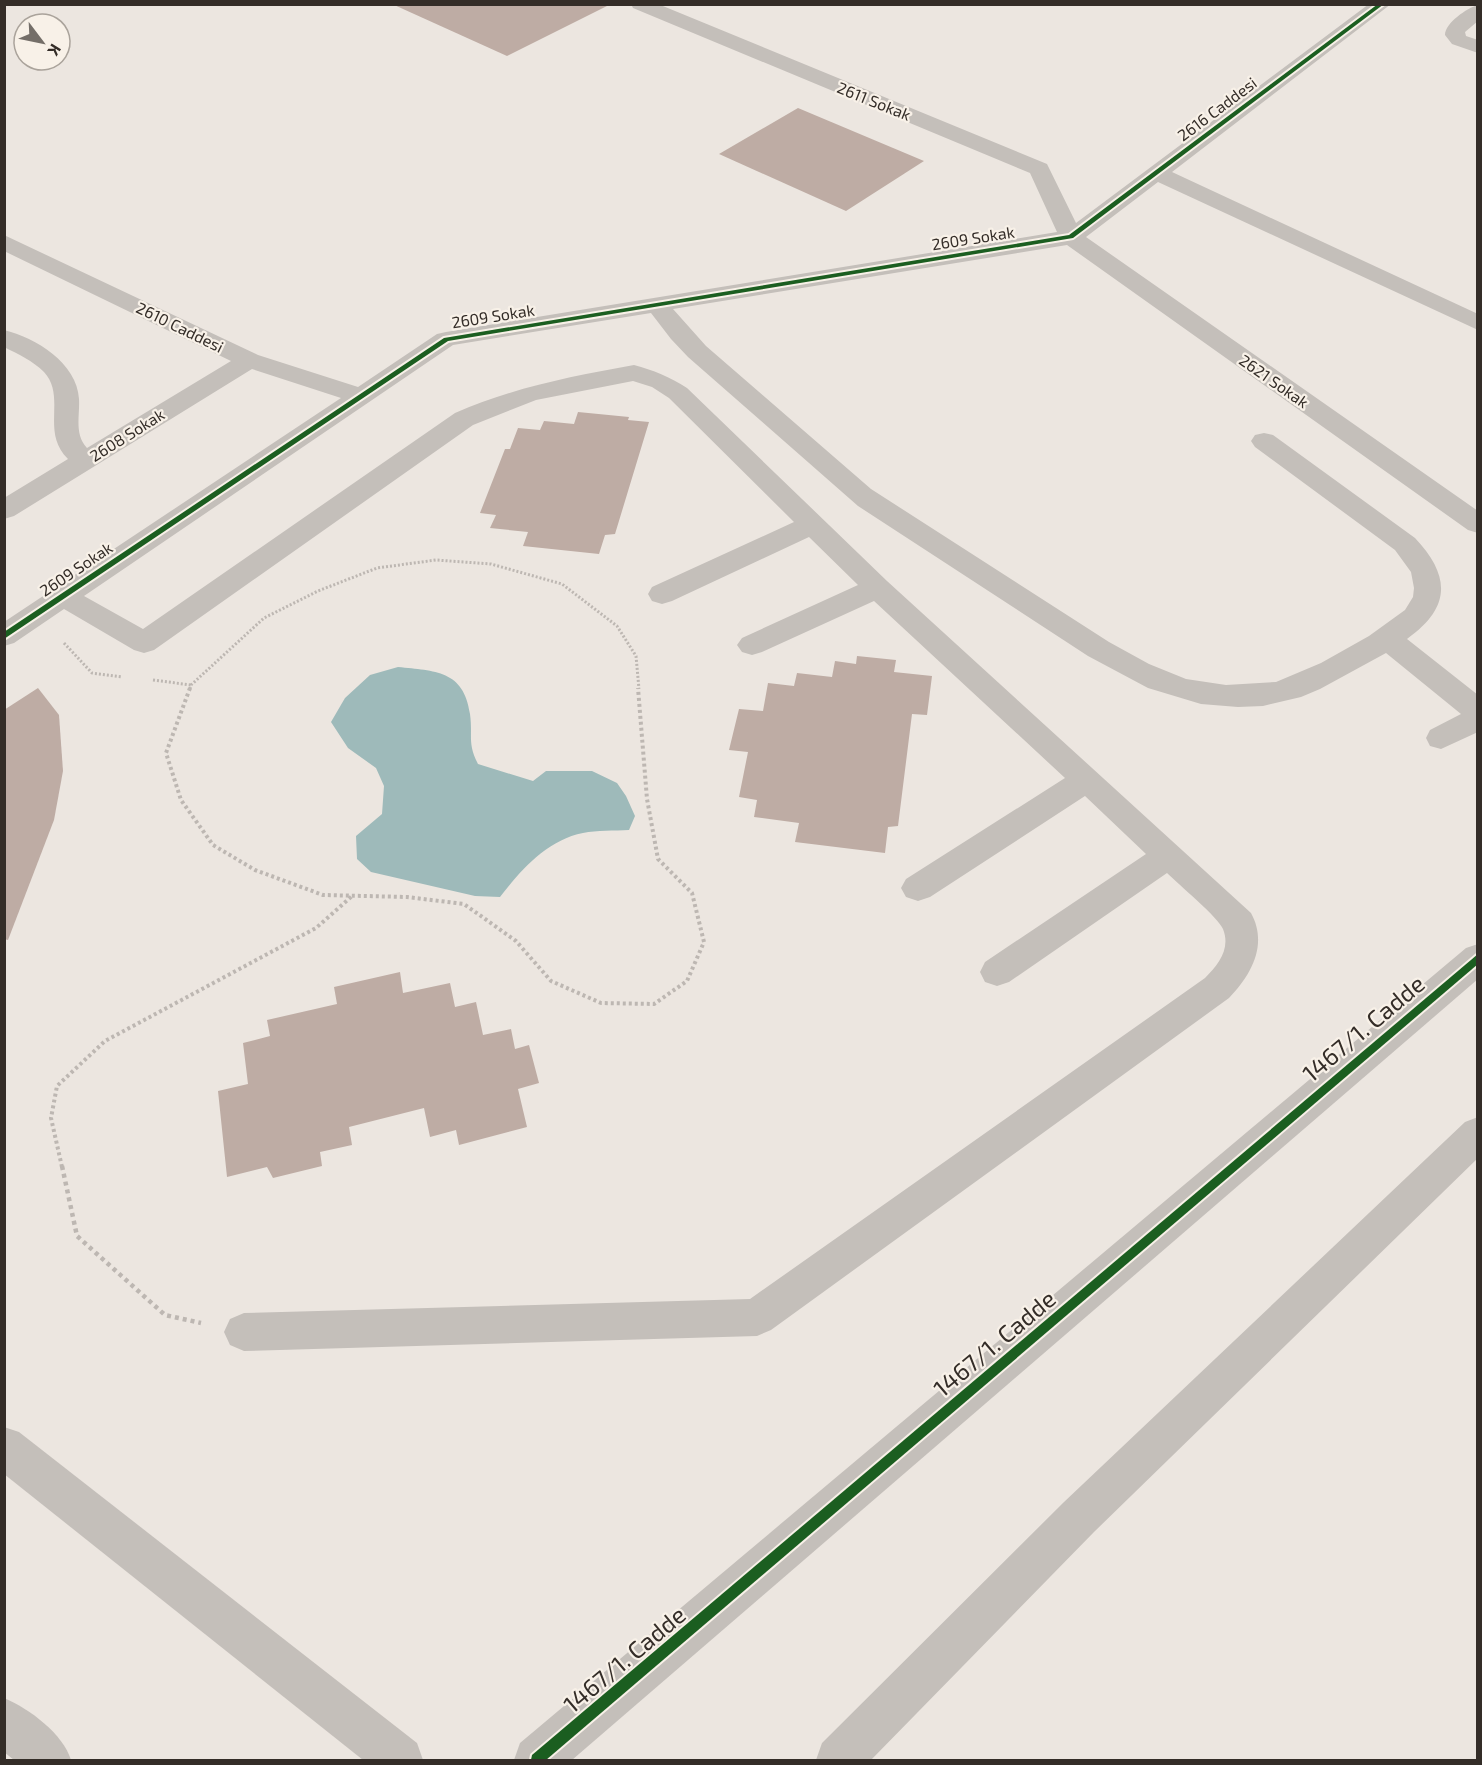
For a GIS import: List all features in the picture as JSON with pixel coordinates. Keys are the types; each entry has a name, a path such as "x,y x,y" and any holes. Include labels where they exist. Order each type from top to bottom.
{"street":[{"name":"2611 Sokak","path":"640,4 1039,169 1071,237"},
{"name":"2616 Caddesi","path":"1071,237 1382,4"},
{"path":"1478,12 1458,26 1455,35 1459,40 1478,48"},
{"path":"1156,173 1283,230 1478,323"},
{"name":"2609 Sokak","path":"4,636 446,339 1071,237"},
{"name":"2621 Sokak","path":"1071,237 1478,524"},
{"name":"2610 Caddesi","path":"4,243 249,360 361,396"},
{"path":"657,304 687,342 863,496 1081,638 1148,676 1203,694 1232,697 1278,693 1316,678 1386,638 1414,618 1424,607 1428,594 1429,581 1417,556 1405,544 1264,441"},
{"path":"4,337 48,363 57,371 67,394 65,435 68,445 85,461"},
{"name":"2608 Sokak","path":"4,510 249,360"},
{"path":"63,596 144,643 464,419 489,406 535,391 634,373 661,382 678,393 877,588 1239,922 1242,941 1239,959 1230,975 1217,988 757,1317 244,1332"},
{"path":"662,594 812,525"},
{"path":"752,645 877,588"},
{"path":"1386,638 1478,711"},
{"path":"1441,738 1478,718"},
{"path":"918,888 1086,780"},
{"path":"997,972 1169,855"},
{"name":"1467/1. Cadde","path":"537,1761 1478,958"},
{"path":"839,1761 1079,1517 1478,1133"},
{"path":"4,1448 400,1761"},
{"path":"4,1721 48,1761"}],"path":[{"path":"244,1332 165,1315 77,1236 51,1118 57,1086 105,1041 316,928 352,895 407,897 464,904 516,941 551,981 601,1003 654,1004 687,981 704,942 692,893 658,859 647,799 636,656 616,626 562,584 491,564 436,560 389,566 377,568 318,591 264,618 191,685 166,753 181,800 213,844 255,870 323,895 352,895"}],"water":[{"path":"398,667 435,672 454,681 461,689 467,700 471,745 478,764 533,781 546,771 592,771 617,783 626,796 635,816 629,830 588,832 558,842 546,849 526,867 500,897 475,896 371,872 357,859 356,836 382,814 384,786 376,768 348,748 331,722 345,698 370,675"}],"building":[{"path":"392,4 611,4 507,56"},
{"path":"798,108 924,161 846,211 719,154"},
{"path":"578,412 629,417 628,420 649,422 615,534 605,535 599,554 523,546 528,532 490,528 496,515 480,513 505,449 510,449 518,428 540,430 544,421 574,424"},
{"path":"857,656 896,660 894,672 932,676 927,715 912,714 898,826 888,827 885,853 795,842 799,823 754,817 757,800 739,797 748,752 729,750 739,709 763,711 768,683 794,686 797,673 832,677 835,661 856,664"},
{"path":"38,688 59,715 63,771 54,820 8,940 4,939 4,710"},
{"path":"400,972 403,993 450,983 455,1007 476,1002 483,1035 511,1029 515,1049 529,1045 539,1083 518,1089 527,1127 459,1145 456,1130 430,1137 424,1108 349,1127 352,1145 320,1152 322,1166 273,1178 267,1167 227,1177 218,1091 248,1084 243,1043 270,1036 267,1020 337,1004 334,987"}],"cycle path":[{"path":"4,636 446,339 1071,237 1382,4"},
{"path":"537,1760 1478,958"}]}
